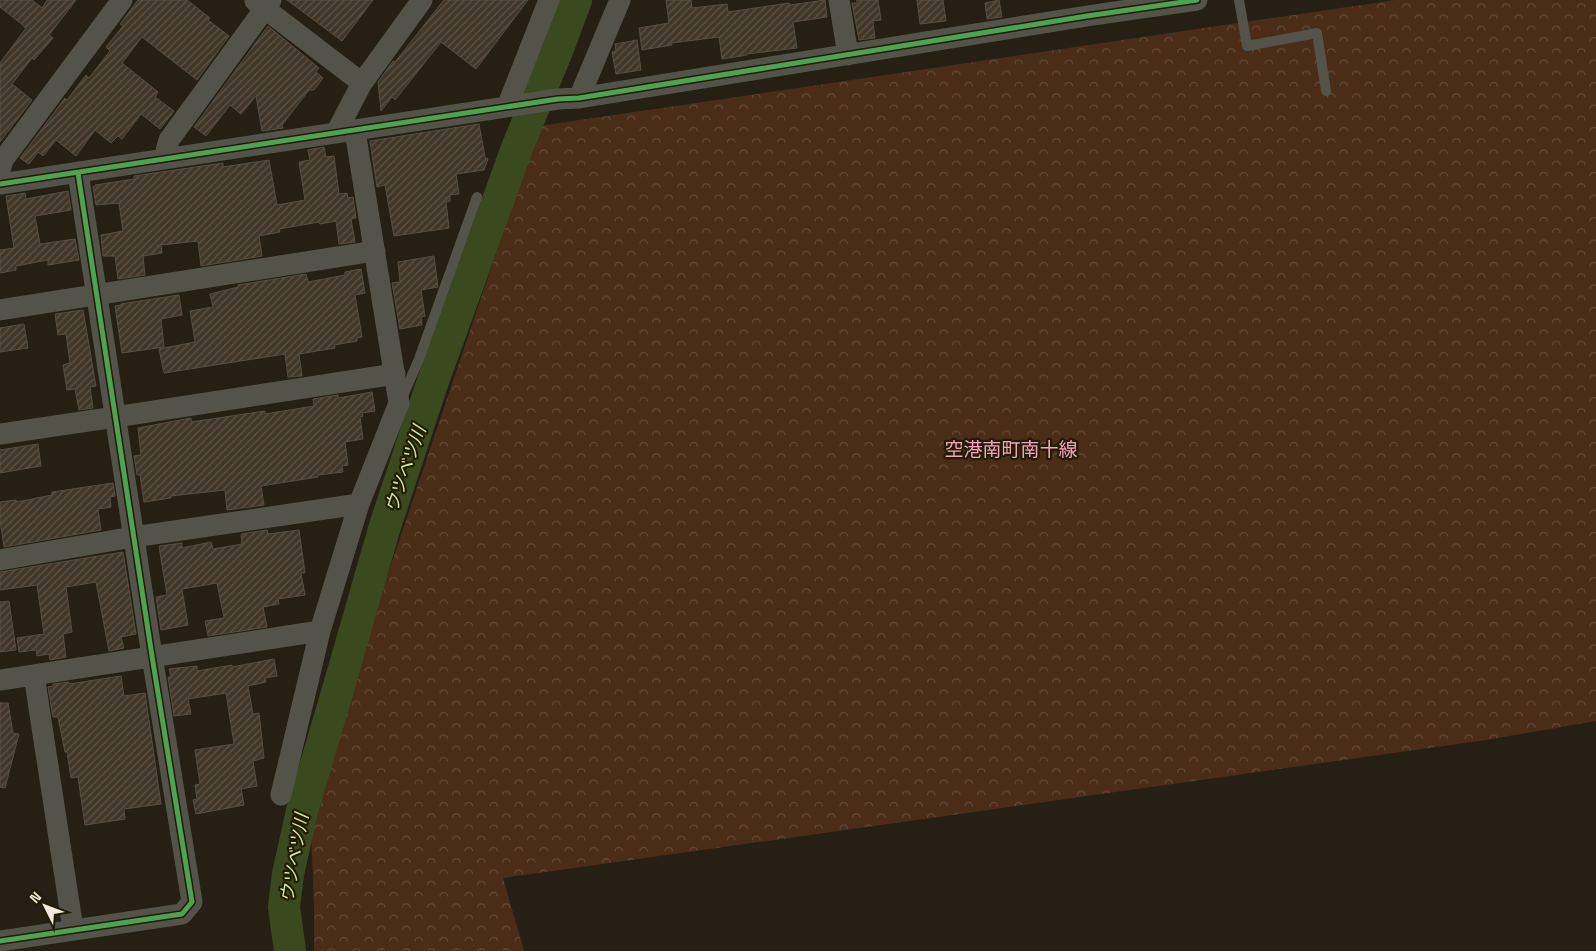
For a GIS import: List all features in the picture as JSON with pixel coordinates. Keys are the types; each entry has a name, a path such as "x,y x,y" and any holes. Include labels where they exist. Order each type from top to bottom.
{"street":[{"path":"0,170 4,160 122,0"},
{"path":"281,795 320,631 359,504 399,403 375,251 346,132 362,83 422,0"},
{"path":"512,106 549,0"},
{"path":"579,98 620,0"},
{"path":"839,0 848,55"},
{"path":"0,184 558,99 579,98 848,55 1086,8 1198,0"},
{"path":"164,158 168,140 263,3 362,83"},
{"path":"0,941 182,914 192,902 133,537 98,295 78,173"},
{"path":"0,310 375,251"},
{"path":"0,434 394,374"},
{"path":"0,560 133,537 359,504"},
{"path":"0,680 320,631"},
{"path":"34,675 72,929"}],"lane":[{"path":"1239,0 1247,46 1317,33 1326,91"},
{"path":"399,403 419,360 477,197"}],"green space":[{"path":"1395,0 1596,0 1596,721 1486,740 503,878 524,951 314,951 310,805 539,126"}],"building":[{"path":"0,0 32,0 42,8 47,0 76,0 49,35 53,38 34,60 32,58 12,84 32,100 0,142 0,63 26,28 0,7"},
{"path":"138,0 187,0 210,18 208,20 229,36 197,80 142,37 122,63 158,92 155,97 174,111 160,129 141,114 122,139 118,136 111,143 95,130 76,156 56,140 43,156 38,152 29,164 20,158 65,98 67,100 86,75 89,78 110,51 106,47 123,26 120,24"},
{"path":"287,0 373,0 342,41"},
{"path":"444,0 528,0 476,69 441,42 395,100 392,97 381,111 378,82"},
{"path":"666,0 691,0 692,8 727,4 728,12 825,0 827,17 793,22 797,48 722,59 719,37 671,43 672,45 642,50 639,28 669,23"},
{"path":"857,0 878,0 881,20 873,21 875,38 859,40 852,3 857,3"},
{"path":"917,0 943,0 946,21 920,24"},
{"path":"999,0 1002,17 987,19 985,3"},
{"path":"268,26 319,68 316,72 323,78 314,90 309,90 282,125 283,128 262,131 256,96 241,114 230,105 206,136 194,127"},
{"path":"637,40 641,70 616,74 612,52 616,51 615,44"},
{"path":"479,124 485,157 488,159 484,170 456,174 459,194 450,195 450,201 446,202 449,228 394,236 385,185 377,187 370,141"},
{"path":"324,147 326,157 334,156 339,194 347,193 348,198 353,197 356,218 351,219 355,242 339,244 336,221 320,224 319,222 279,229 280,232 259,236 262,256 201,266 198,241 161,245 162,253 143,256 145,275 118,279 115,256 103,256 101,235 123,231 119,203 96,205 93,187 95,185 134,179 134,176 223,163 223,167 269,160 277,205 305,200 299,162 310,160 308,150"},
{"path":"68,191 71,210 35,216 40,244 75,239 79,260 48,265 48,260 16,266 16,270 0,273 0,250 14,248 6,196 25,193 26,199"},
{"path":"434,256 438,287 421,290 425,316 421,317 422,325 400,329 392,283 400,282 398,262"},
{"path":"361,269 365,293 355,295 362,337 357,338 357,341 334,345 335,348 299,354 302,376 288,377 285,354 164,373 159,349 195,342 190,311 213,307 210,294 238,287 238,285 306,274 308,282 345,275 345,272"},
{"path":"179,295 182,315 161,319 164,347 122,353 115,306"},
{"path":"83,310 96,386 90,387 93,408 79,410 75,389 67,390 63,365 70,363 66,334 58,335 55,314"},
{"path":"24,324 28,348 0,352 0,328"},
{"path":"372,392 375,411 362,413 363,416 360,417 363,439 345,442 348,465 342,466 343,472 261,486 264,505 227,510 225,490 171,496 171,498 144,502 140,475 137,475 134,456 141,455 138,428 191,418 191,422 265,411 265,414 314,406 313,399 338,395 338,398"},
{"path":"38,444 41,466 0,473 0,450"},
{"path":"113,483 115,496 110,497 111,507 98,509 101,530 4,547 0,520 0,502 16,500 17,502 52,495 52,492"},
{"path":"267,530 268,534 299,530 305,573 301,573 305,595 278,599 279,604 263,607 267,627 208,636 205,621 224,618 217,583 182,589 188,625 161,630 156,597 167,595 159,546 182,543 182,548 211,542 213,549 242,544 241,534"},
{"path":"123,552 136,634 121,637 124,648 109,651 96,582 66,587 72,632 63,634 66,657 50,660 49,654 37,656 36,650 19,652 17,638 44,634 37,585 0,590 0,572"},
{"path":"9,601 16,650 0,652 0,602"},
{"path":"274,659 277,676 265,678 266,682 248,686 253,714 259,713 264,758 253,761 257,786 241,789 244,805 196,814 193,800 197,799 195,785 200,784 195,750 234,744 226,693 188,699 191,714 174,716 168,677 171,677 169,669 197,666 197,671"},
{"path":"121,676 124,696 145,693 161,804 124,809 125,819 85,825 78,777 71,778 67,752 65,752 58,717 53,717 48,687 53,686 53,684 69,682 69,684"},
{"path":"0,703 8,703 13,733 19,734 5,788 0,787"}],"waterway":[{"name":"ウツベツ川","path":"290,951 284,907 288,874 302,811 385,526 433,381 517,148 576,0"}],"cycle path":[{"path":"0,184 558,99 579,98 1197,0"},
{"path":"0,941 182,914 192,902 152,656 78,173"}],"district":[{"name":"空港南町南十線","path":"1011,449"}]}
